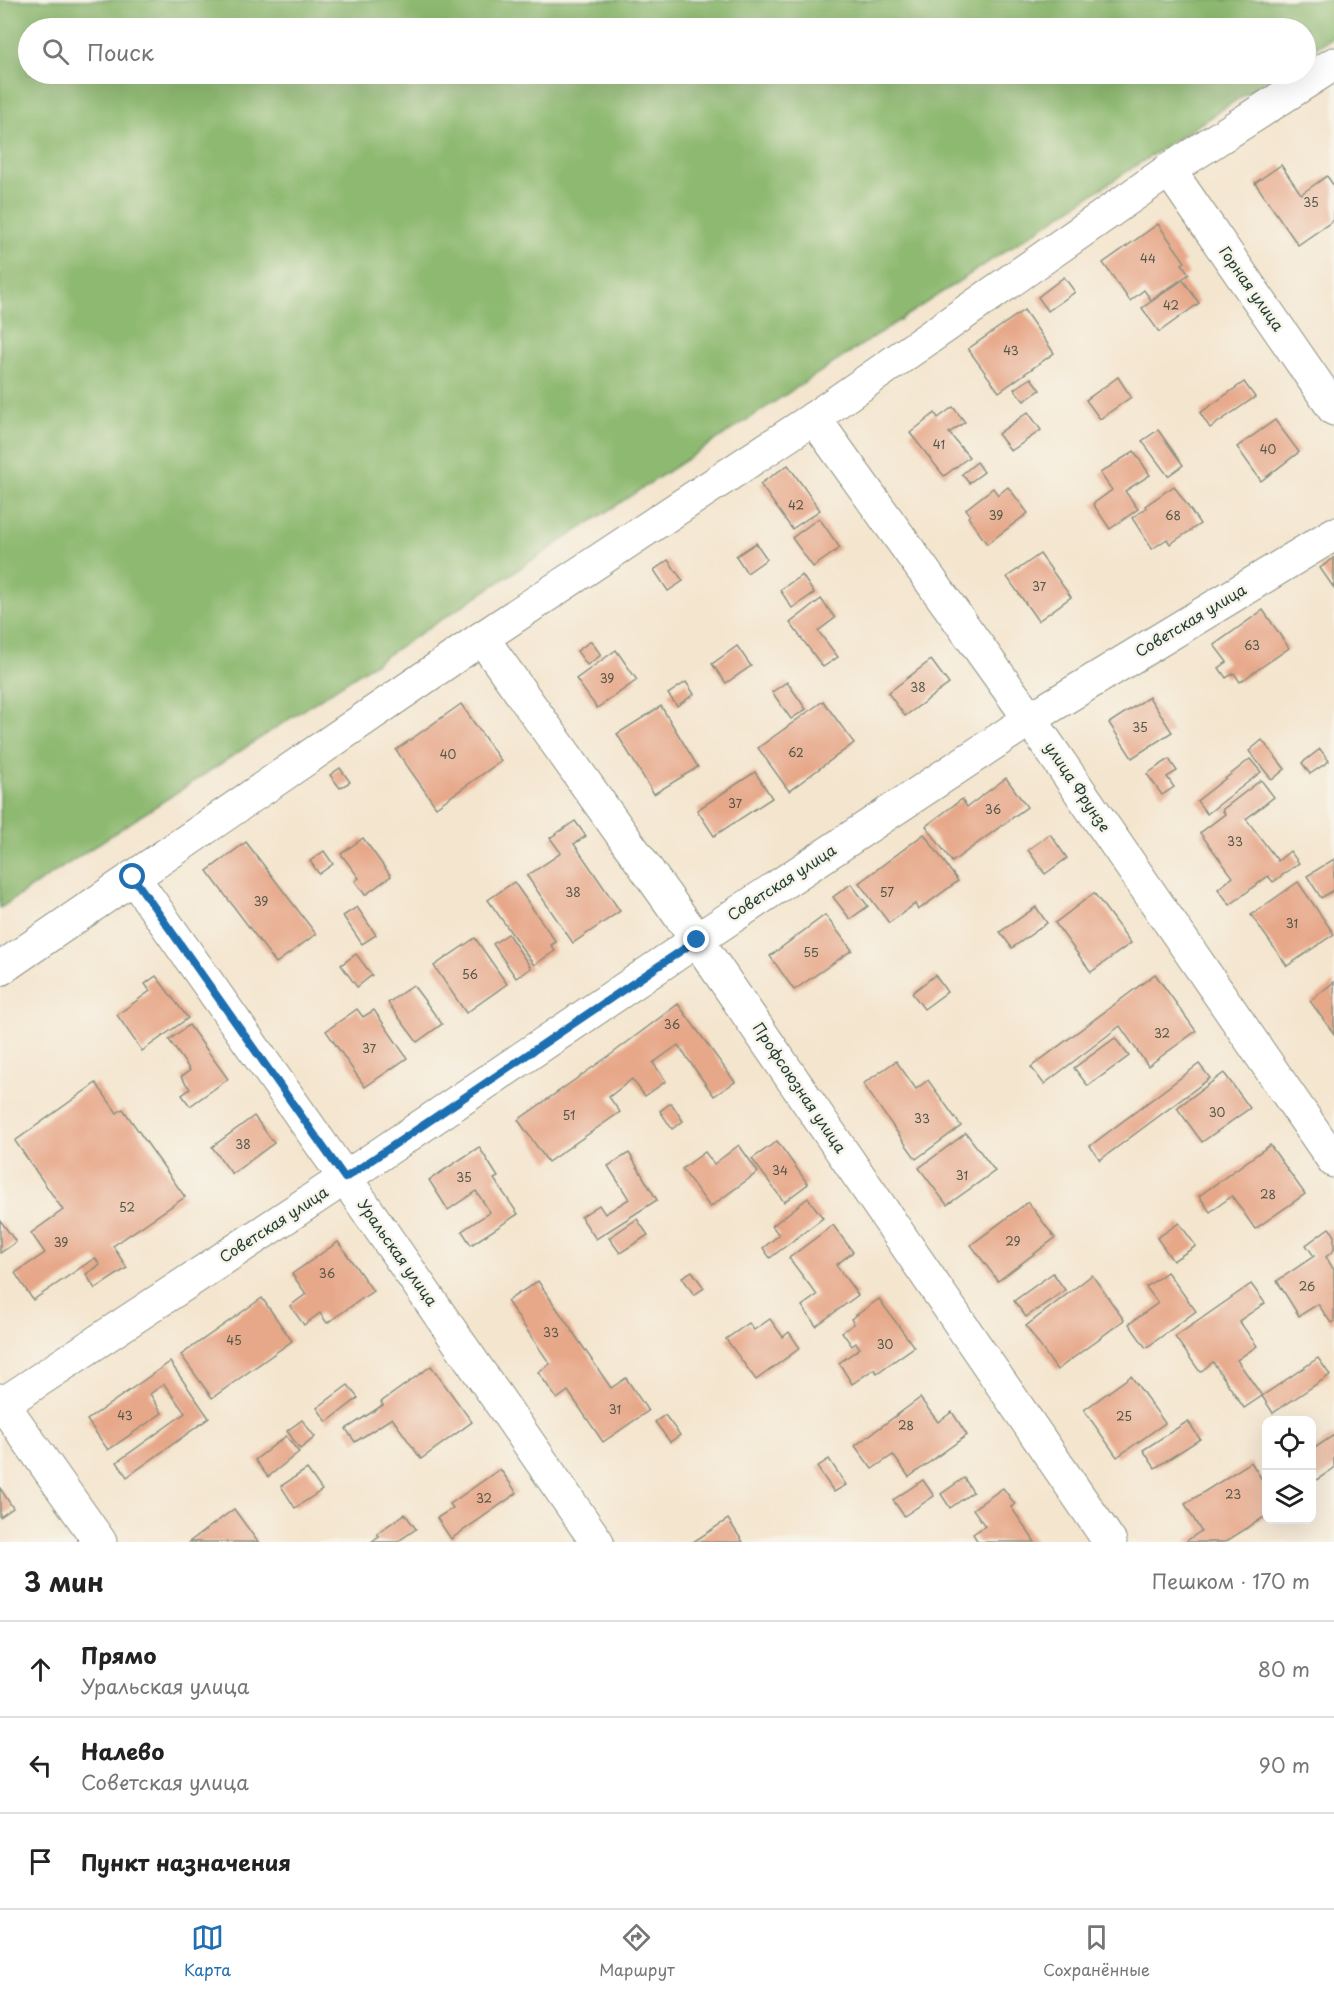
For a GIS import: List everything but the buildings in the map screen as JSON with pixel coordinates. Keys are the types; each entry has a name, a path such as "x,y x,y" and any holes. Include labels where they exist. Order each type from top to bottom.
{"street":[{"path":"1316,76 1334,64"},
{"path":"0,969 482,638 814,418 1169,170 1303,84"},
{"name":"Горная улица","path":"1169,170 1334,409"},
{"name":"улица Фрунзе","path":"814,418 1030,719 1334,1161"},
{"name":"Советская улица","path":"1,1404 345,1178 1030,719 1334,534"},
{"name":"Профсоюзная улица","path":"482,638 697,940 1110,1542"},
{"name":"Уральская улица","path":"133,877 597,1542"},
{"path":"1,1404 100,1542"}],"green space":[{"path":"0,0 1334,0 1334,36 1316,48 1316,18 18,18 18,84 1261,84 0,908"}],"route":[{"path":"133,877 345,1178 697,940"}]}
